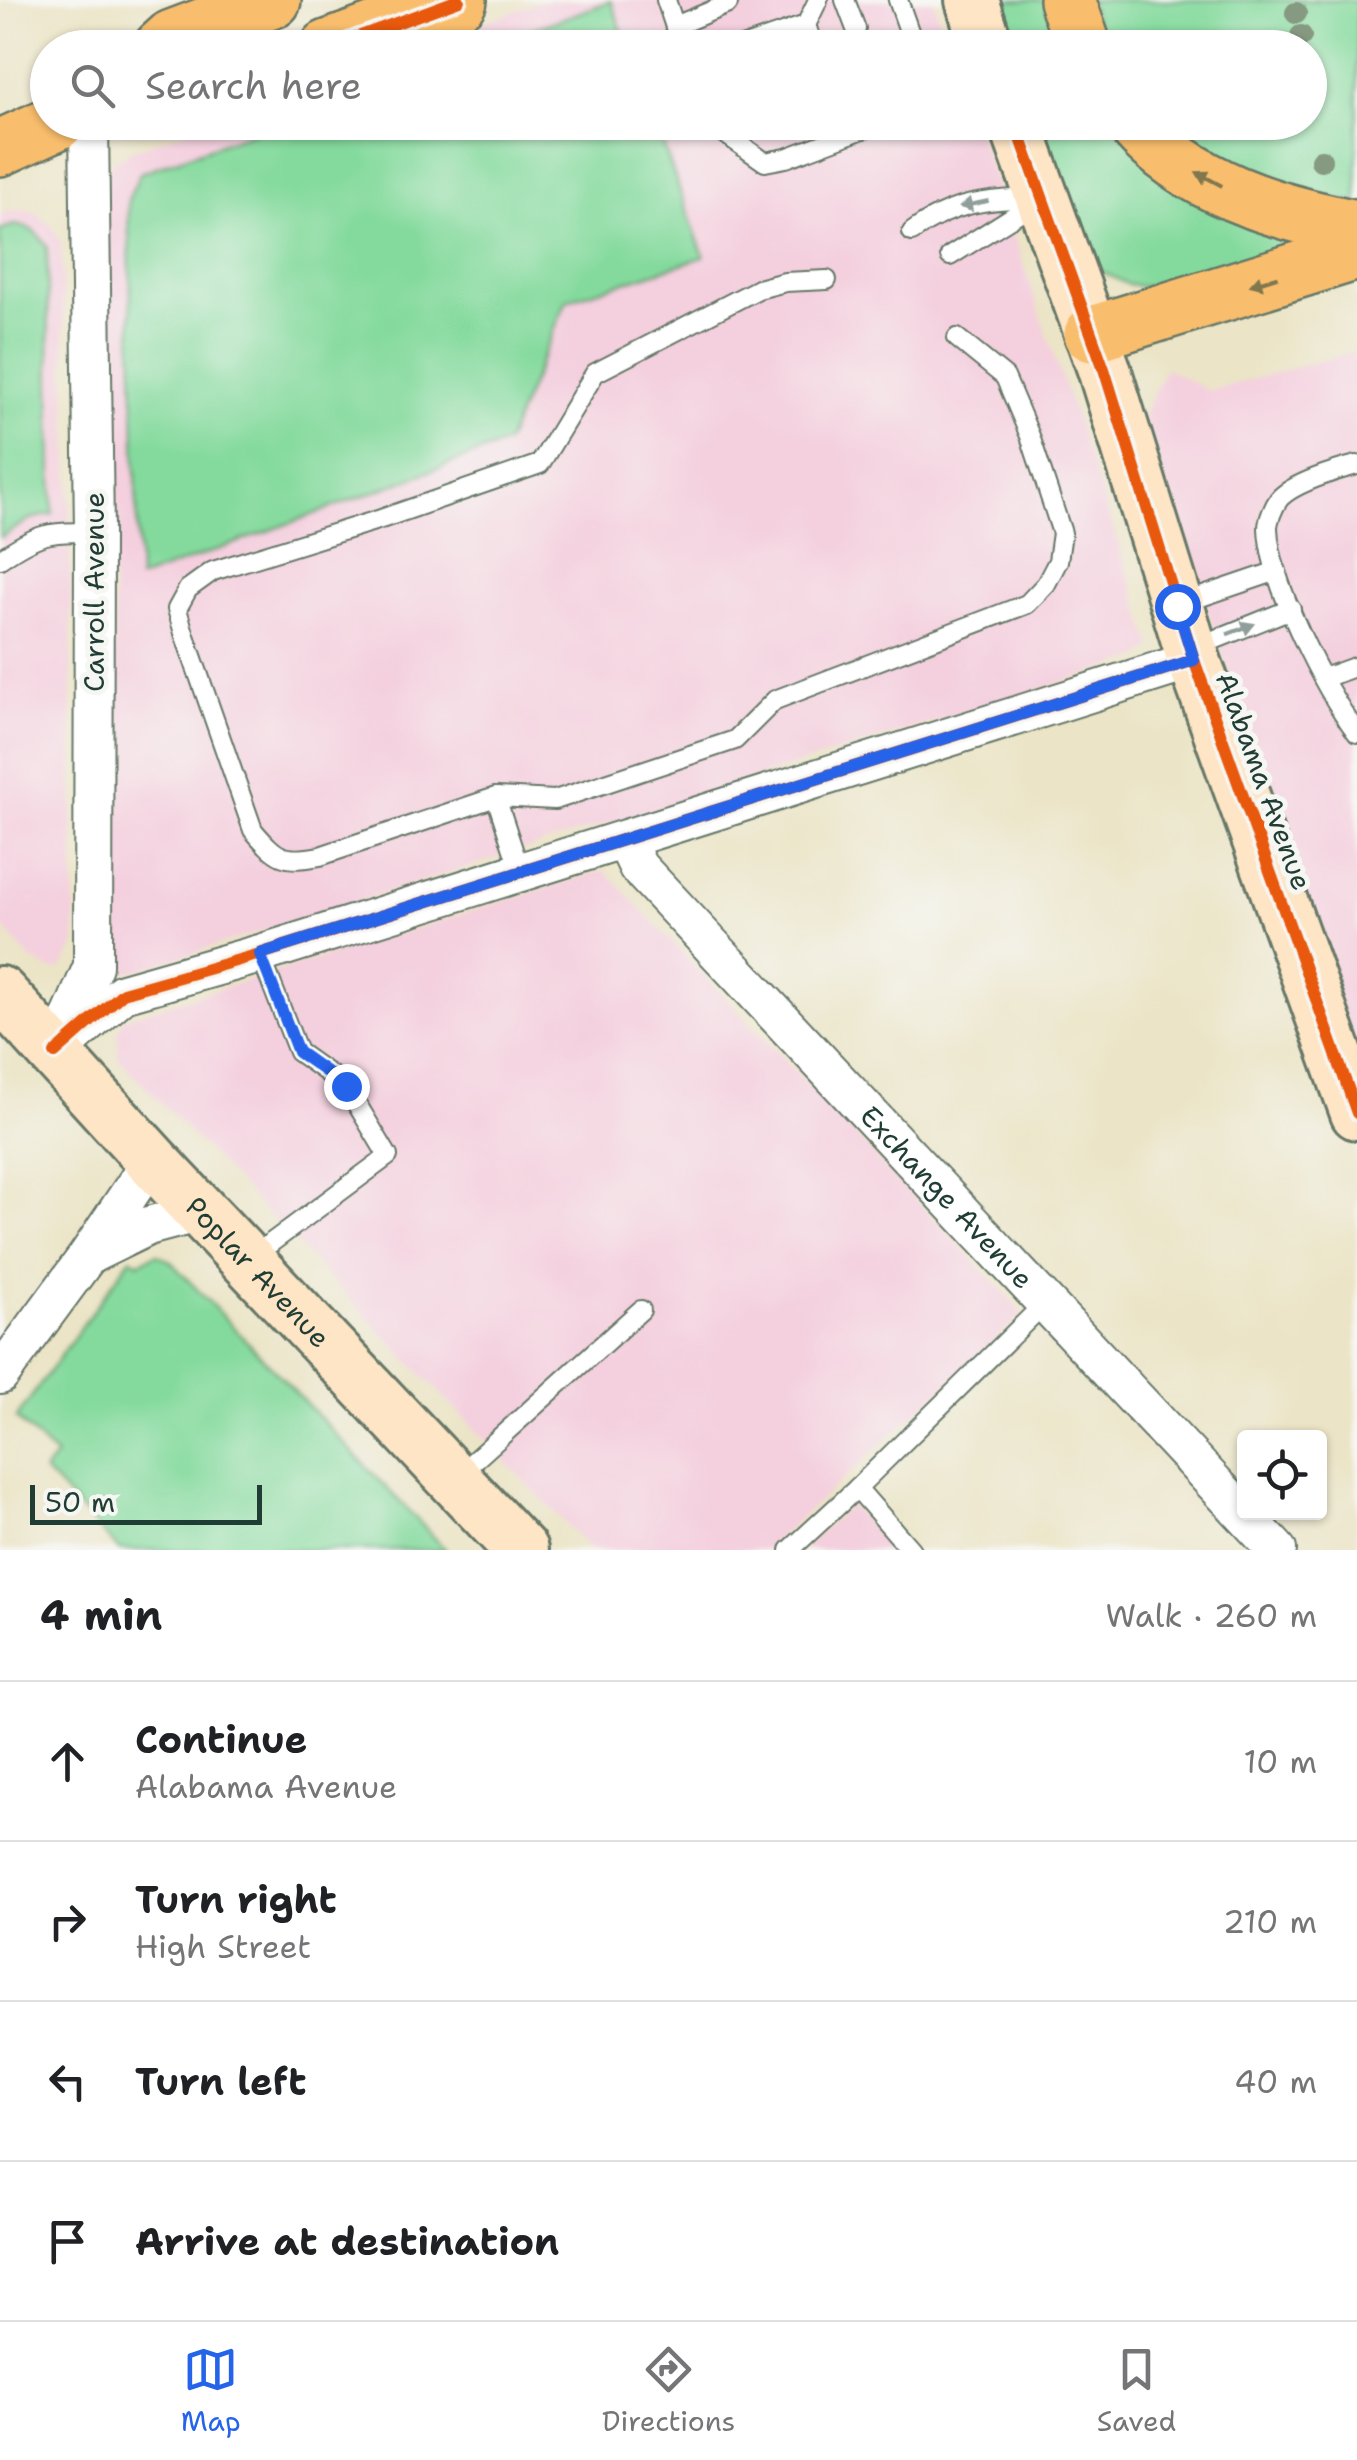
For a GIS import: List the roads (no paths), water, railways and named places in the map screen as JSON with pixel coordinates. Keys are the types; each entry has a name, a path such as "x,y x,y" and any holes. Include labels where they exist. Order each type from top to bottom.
{"main road":[{"path":"193,30 274,0"},
{"path":"377,30 459,0"},
{"path":"1068,0 1078,30"},
{"path":"0,148 30,134"},
{"path":"1152,140 1172,158 1233,192 1297,215 1357,228"},
{"path":"1098,351 1357,252"},
{"path":"1098,351 1357,292"}],"street":[{"path":"972,0 981,30"},
{"name":"Carroll Avenue","path":"55,1053 93,966 94,533 88,140"},
{"name":"Alabama Avenue","path":"1021,140 1098,351 1187,638 1357,1112"},
{"path":"55,1053 123,993 625,840 1187,638"},
{"name":"Exchange Avenue","path":"625,840 638,867 1276,1550"},
{"name":"Poplar Avenue","path":"0,993 520,1550"},
{"path":"0,1375 152,1160"},
{"path":"87,1257 127,1234 201,1212"}],"lane":[{"path":"666,0 675,30"},
{"path":"808,30 806,25 818,0"},
{"path":"845,0 856,29"},
{"path":"898,0 909,30"},
{"path":"674,26 728,4"},
{"path":"792,30 806,25"},
{"path":"733,140 764,162 786,158 821,140"},
{"path":"912,232 932,218 974,201 1042,198"},
{"path":"950,256 1042,198"},
{"path":"827,280 785,282 758,289 594,374 540,464 213,571 188,589 177,609 184,633 252,830 272,851 291,862 320,856 496,797 555,800 736,740 775,700 1027,604 1046,584 1058,561 1062,533 1006,377 958,338"},
{"path":"1357,465 1329,472 1280,497 1267,524 1291,610 1334,703 1357,733"},
{"path":"0,559 29,539 57,530 94,533"},
{"path":"1187,638 1278,571"},
{"path":"1187,638 1291,610"},
{"path":"1324,678 1357,666"},
{"path":"496,797 520,871"},
{"path":"248,1261 388,1156 346,1086 298,1052 260,954"},
{"path":"790,1550 1047,1301"},
{"path":"453,1480 641,1310"},
{"path":"857,1488 912,1550"}]}
